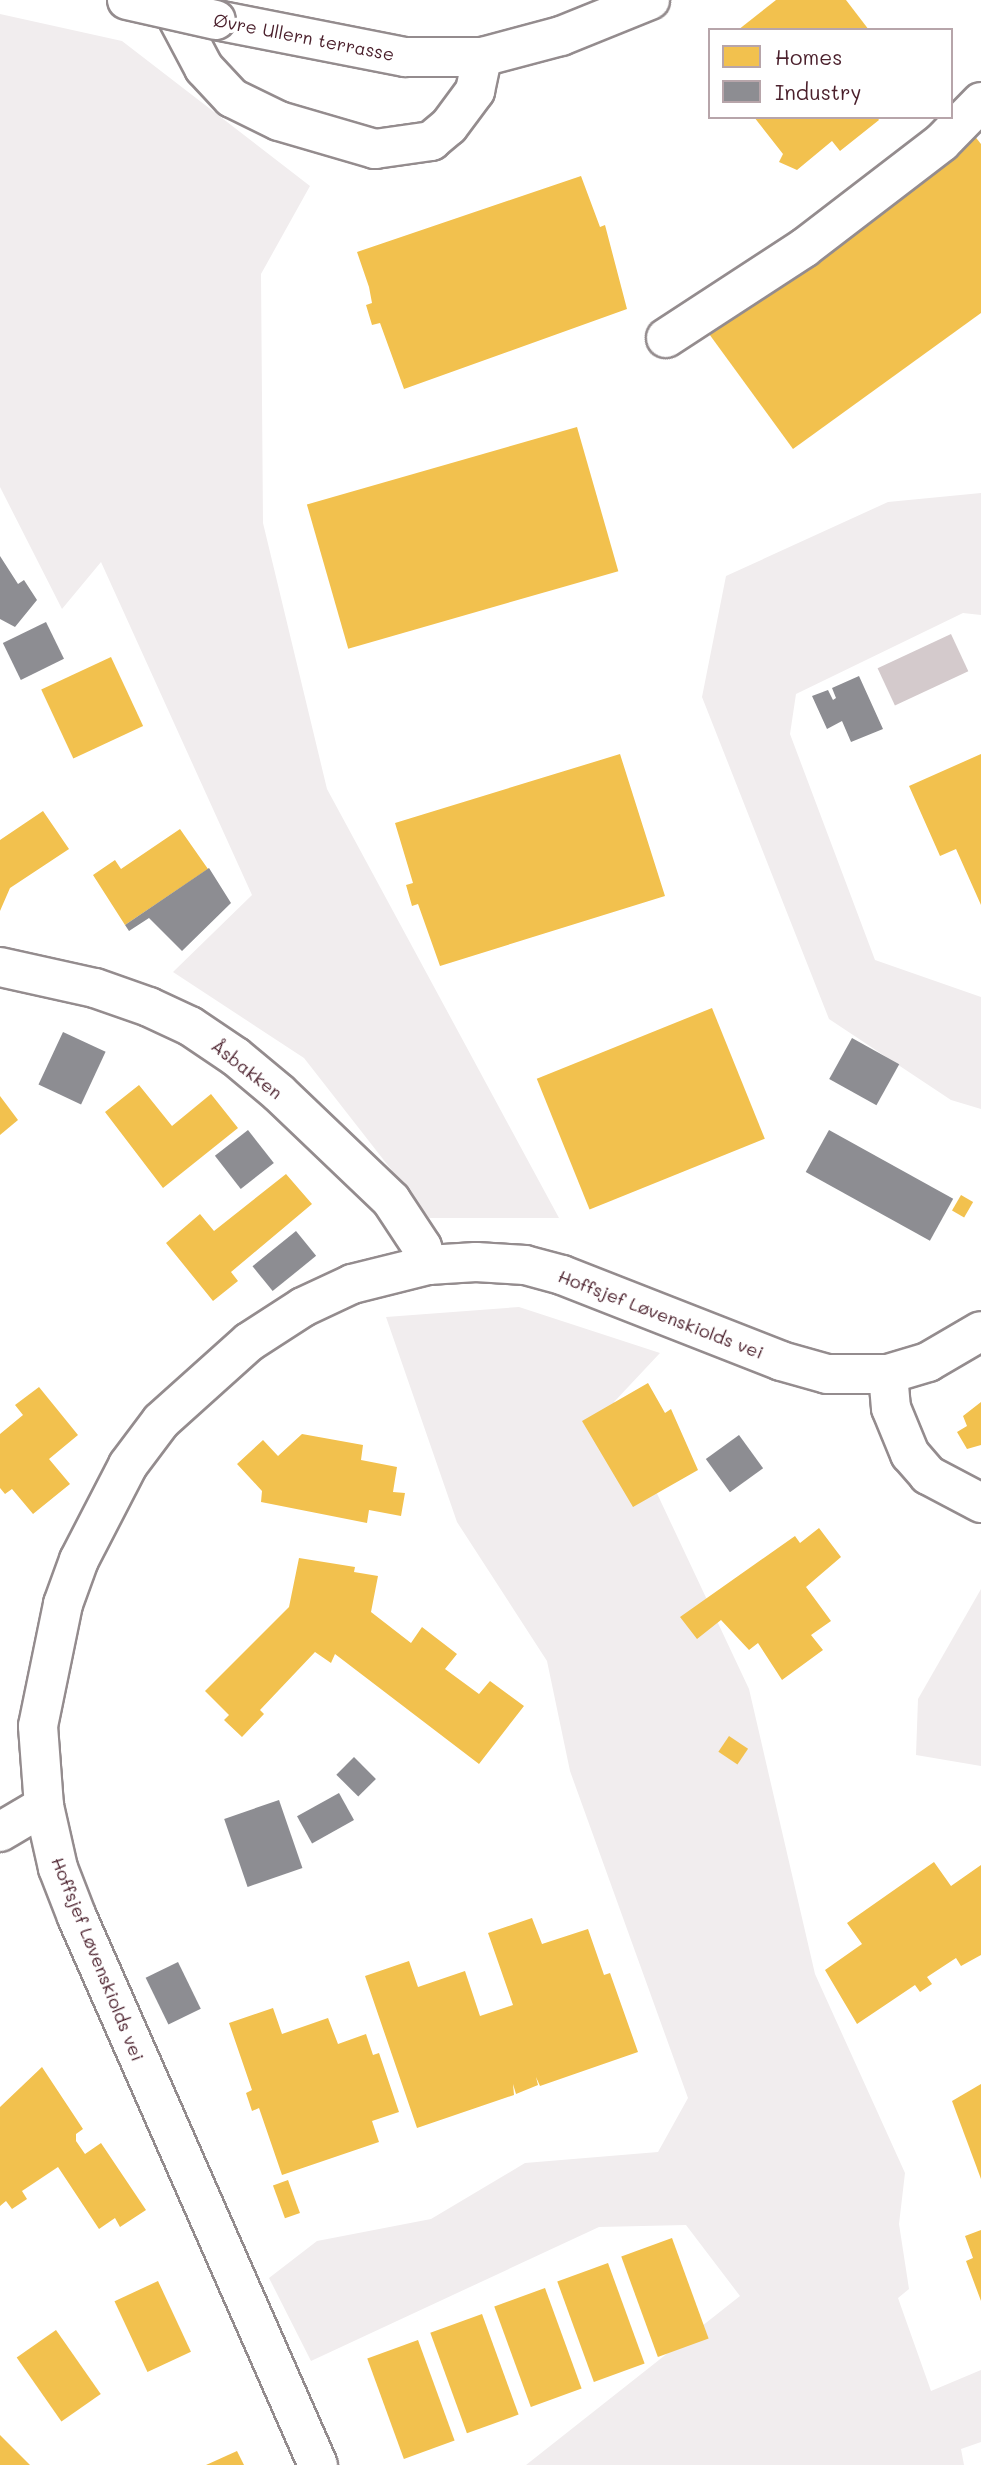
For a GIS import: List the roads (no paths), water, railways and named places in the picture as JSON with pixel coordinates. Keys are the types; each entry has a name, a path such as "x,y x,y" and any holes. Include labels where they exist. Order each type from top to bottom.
{"street":[{"name":"Øvre Ullern terrasse","path":"127,0 405,57 482,57"},
{"path":"168,0 204,68 232,98 279,121 375,149 431,141 449,126 475,91 482,57 561,36 650,0"},
{"path":"666,338 804,248 942,142 981,102"},
{"name":"Åsbakken","path":"0,967 96,988 149,1007 190,1026 236,1058 361,1168 409,1225 428,1265"},
{"name":"Hoffsjef Løvenskiolds vei","path":"318,2465 77,1917 58,1868 44,1806 38,1726 63,1604 79,1560 128,1465 161,1421 201,1381 260,1335 303,1307 352,1284 428,1265 476,1262 525,1265 631,1298 781,1361 827,1374 888,1374 928,1362 981,1331"},
{"path":"888,1374 891,1408 910,1454 928,1475 981,1503"},
{"path":"0,1832 44,1806"}]}
